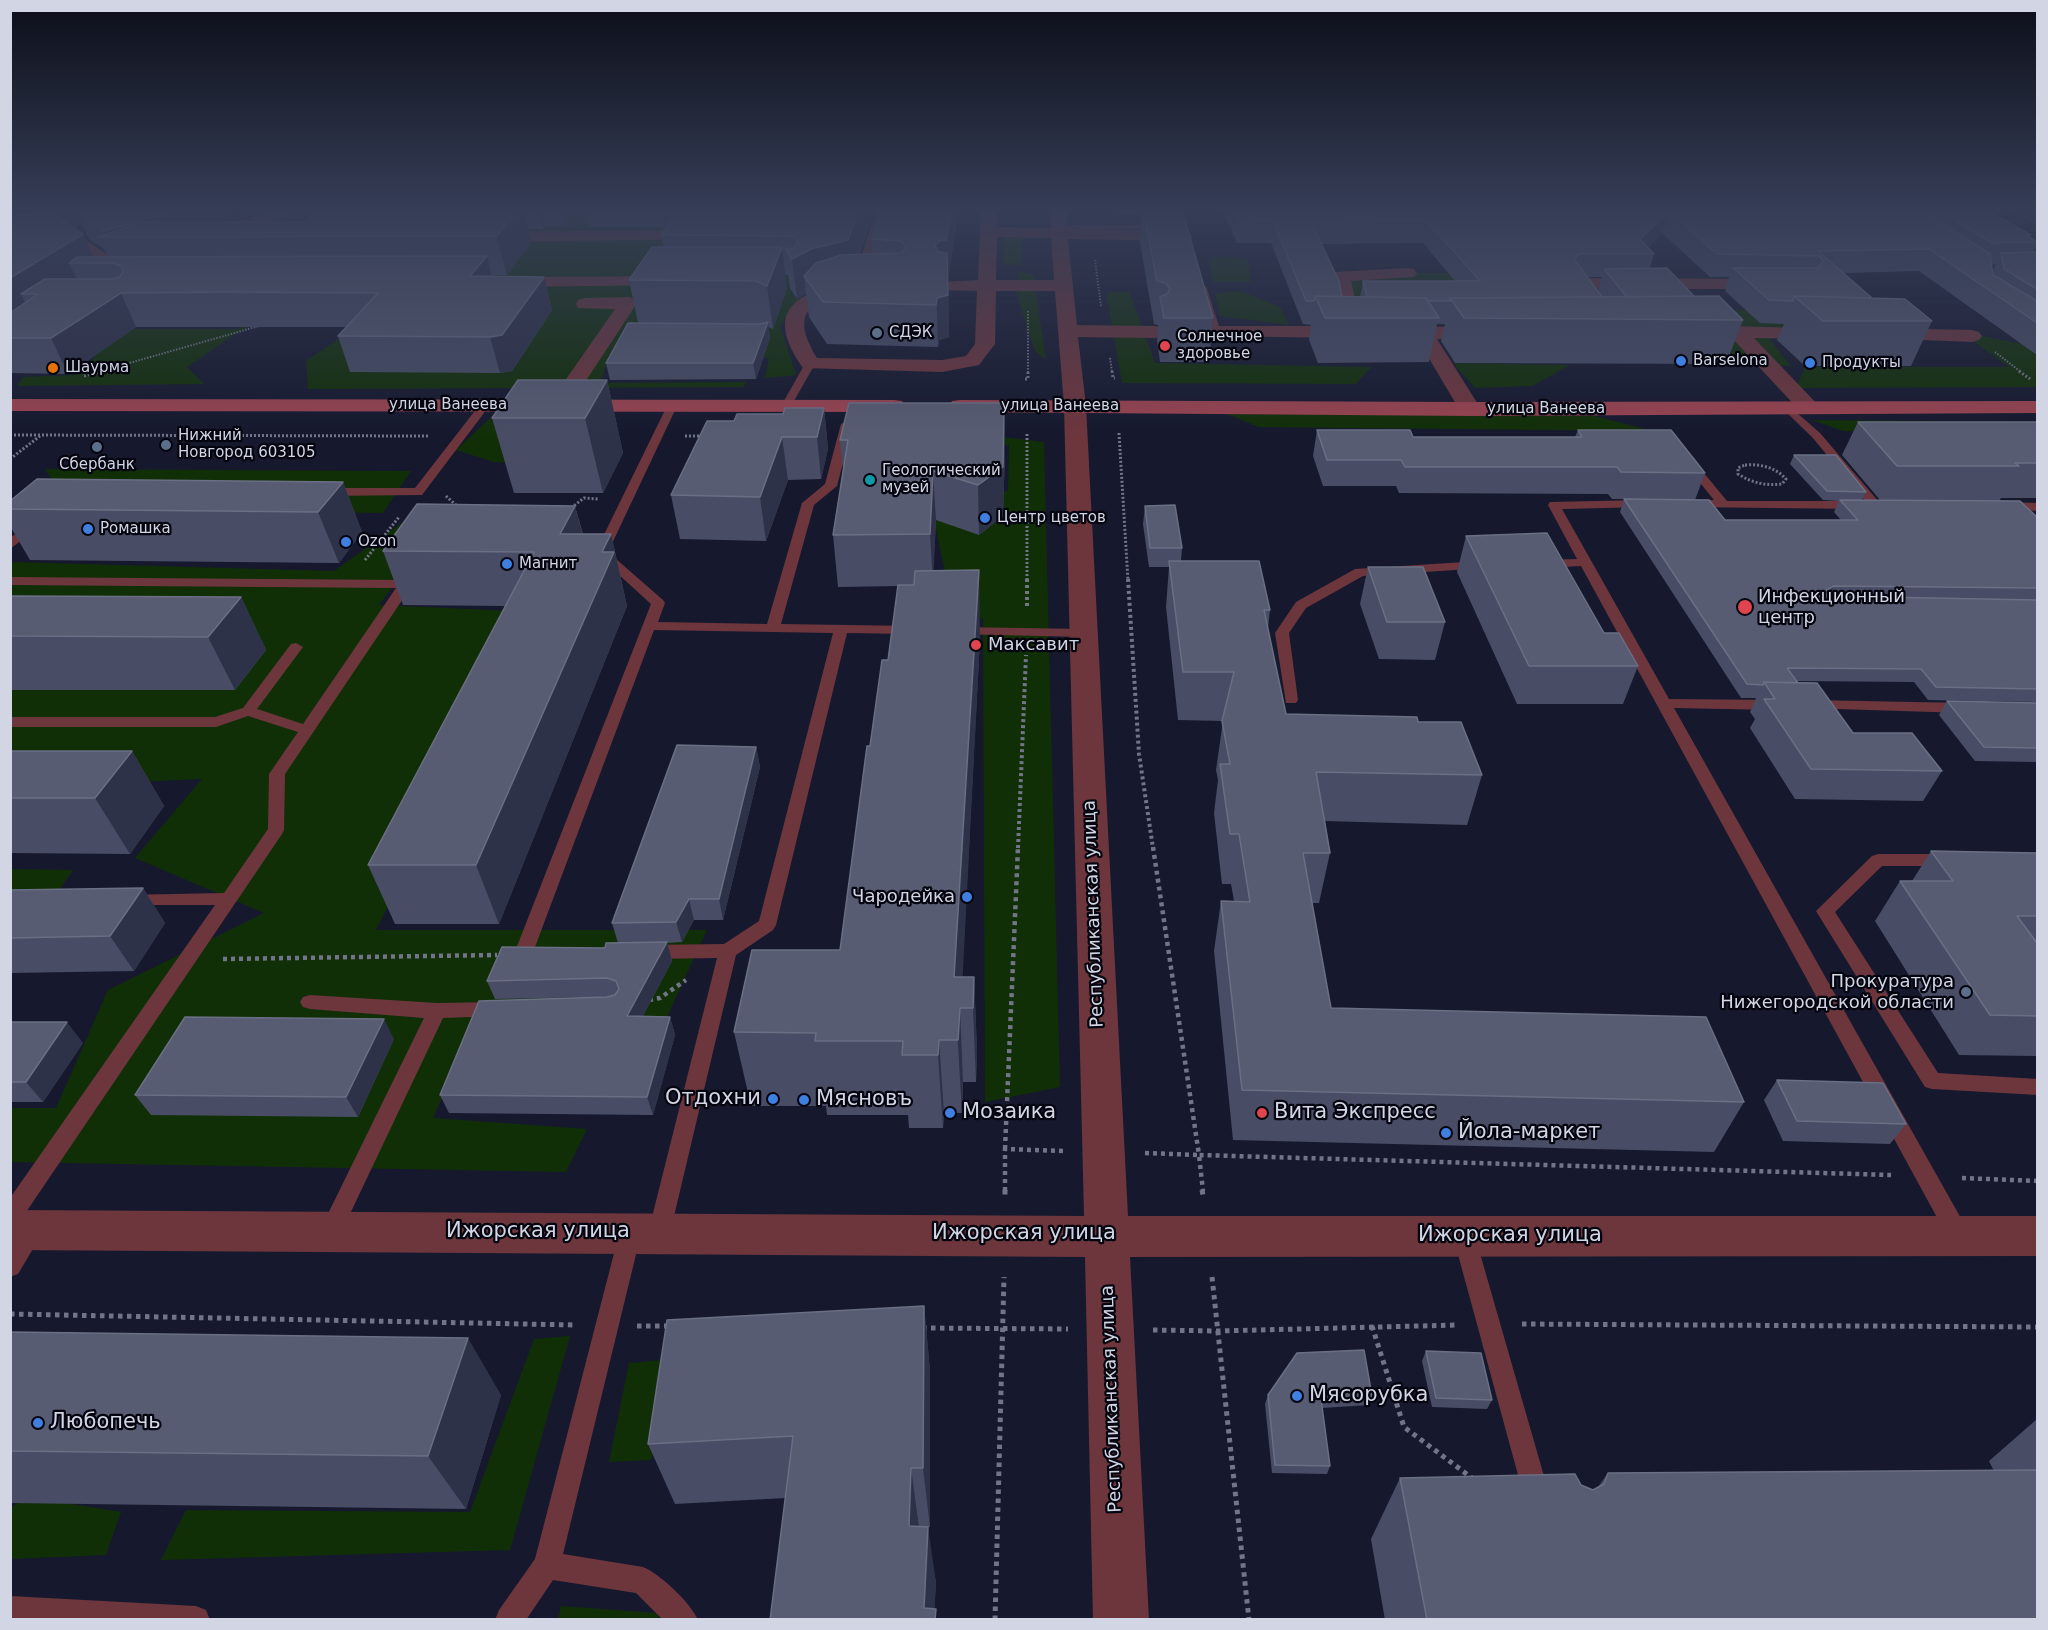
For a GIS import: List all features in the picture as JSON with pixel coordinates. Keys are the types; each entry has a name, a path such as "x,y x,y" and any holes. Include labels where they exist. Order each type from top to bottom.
{"main road":[{"name":"улица Ванеева","path":"10,405 920,406"},
{"name":"улица Ванеева","path":"943,406 1470,409 2037,407"}],"street":[{"path":"74,294 88,285"},
{"path":"560,405 639,285"},
{"path":"861,285 810,299 796,314 794,331 810,364 942,366 972,361 985,344 986,287"},
{"path":"862,285 879,287"},
{"path":"948,286 1061,285"},
{"name":"Республиканская улица","path":"1064,285 1075,406 1121,1620"},
{"path":"1197,285 1206,332 1359,332 1344,285"},
{"path":"1581,285 1613,325"},
{"path":"570,304 628,303"},
{"path":"609,331 633,331"},
{"path":"1068,331 1155,332"},
{"path":"1677,331 1843,333"},
{"path":"1736,331 1799,407"},
{"path":"1400,332 1503,332"},
{"path":"1424,333 1470,409"},
{"path":"1866,334 1972,336"},
{"name":"Ижорская улица","path":"18,1226 330,1232 1208,1237 2037,1236"}],"lane":[{"path":"786,406 810,364"},
{"path":"312,491 418,492 485,405"},
{"path":"558,954 523,954 658,603 595,552 624,501 672,406"},
{"path":"773,628 808,503 831,486 852,406"},
{"path":"1678,504 1881,505 1816,435 1799,407"},
{"path":"1679,450 1723,504"},
{"path":"1655,504 1554,505 1924,1176 1960,1236"},
{"path":"1991,506 2037,507"},
{"path":"10,545 43,518"},
{"path":"1534,565 1587,562"},
{"path":"10,1267 18,1226 227,899 276,830 277,774 419,565"},
{"path":"1291,700 1282,633 1301,605 1360,572 1490,565"},
{"path":"10,582 406,584"},
{"path":"649,626 1083,633"},
{"path":"637,953 728,951 767,925 841,629"},
{"path":"10,722 216,722 248,711 296,648"},
{"path":"1665,703 1979,708"},
{"path":"248,711 307,730"},
{"path":"1969,861 1878,860 1824,911 1932,1081 2037,1087"},
{"path":"113,900 227,899"},
{"path":"509,1620 547,1565 606,1326 644,1233 728,951"},
{"path":"310,1002 437,1011 519,1009"},
{"path":"330,1232 437,1011"},
{"path":"1464,1235 1545,1524"},
{"path":"547,1565 643,1581 684,1620"},
{"path":"10,1611 196,1620"}],"path":[{"path":"1099,285 1113,378"},
{"path":"83,377 261,325"},
{"path":"1972,336 2030,379"},
{"path":"1129,433 1118,433 1139,754 1199,1155 2037,1181"},
{"path":"1005,1149 1027,632 1028,434 1017,434"},
{"path":"10,435 462,436"},
{"path":"10,459 40,435"},
{"path":"657,436 704,436"},
{"path":"1745,465 1757,465 1771,468 1781,473 1786,479 1782,484 1758,484 1745,480 1738,474 1738,468 1745,465"},
{"path":"427,480 462,511"},
{"path":"347,583 418,492"},
{"path":"571,509 584,498 624,501"},
{"path":"641,1001 660,998 728,951"},
{"path":"189,959 523,954"},
{"path":"10,1314 676,1326"},
{"path":"910,1328 1218,1331 1490,1324 2037,1327"},
{"path":"1372,1326 1404,1427 1480,1485"},
{"path":"1218,1331 1249,1620"}],"green space":[{"path":"182,285 809,285 780,326 796,375 765,378 769,358 609,356 600,383 746,382 744,387 308,389 306,361 352,330 303,299 234,335 187,367 204,384 17,386 23,377 75,375 96,356 25,350 51,329 240,329 278,301"},
{"path":"1017,285 1035,285 1046,359 1035,351 1017,295"},
{"path":"1346,285 1515,285 1622,308 1793,311 1820,321 1956,331 2022,344 2037,352 2037,387 1796,388 1805,367 2009,367 1969,338 1767,336 1791,366 1732,364 1694,333 1355,297"},
{"path":"1129,291 1155,363 1371,367 1356,384 1122,383 1106,293"},
{"path":"1241,291 1280,307 1289,325 1220,316 1215,294"},
{"path":"1453,363 1570,365 1532,386 1475,388"},
{"path":"1227,414 1595,416 1652,431 1259,427"},
{"path":"489,419 549,419 522,463 494,462 456,450"},
{"path":"1812,420 2037,422 2037,436 1843,431"},
{"path":"887,438 1010,438 1044,442 1060,1087 985,1102 983,619 926,598 946,577 934,519 898,515 1008,491 1009,445 887,444"},
{"path":"45,469 411,471 383,513 71,509"},
{"path":"424,507 444,519 379,605 535,612 376,930 707,930 665,1021 474,1027 433,1118 587,1129 566,1172 11,1162 11,1108 56,1108 108,990 264,913 135,858 202,779 11,787 10,562 334,571"},
{"path":"11,869 73,870 34,927 11,929"},
{"path":"570,1336 510,1550 161,1560 186,1510 470,1512 534,1339"},
{"path":"674,1359 651,1460 609,1462 629,1363"},
{"path":"28,1497 121,1512 106,1555 11,1559 10,1508"},
{"path":"561,1606 657,1613 659,1619 558,1620"}],"building":[{"path":"35,285 538,285 502,335 490,337 338,336 378,293 228,292 121,293 51,338 10,338 10,313 38,294 21,294"},
{"path":"811,285 948,285 948,295 937,298 936,305 823,302"},
{"path":"1167,285 1204,285 1213,318 1164,318 1160,297 1167,294 1170,289"},
{"path":"1299,285 1340,285 1342,297 1315,296 1314,301 1306,301"},
{"path":"1364,285 1593,285 1602,297 1450,298 1450,301 1428,301 1426,298 1367,297"},
{"path":"1617,285 1683,285 1694,296 1627,297"},
{"path":"1752,285 1857,285 1872,298 1794,296 1793,301 1769,300"},
{"path":"1982,285 2010,285 2037,301 2037,323"},
{"path":"1315,296 1426,298 1439,318 1325,318"},
{"path":"1719,296 1743,320 1464,318 1450,298"},
{"path":"1794,296 1905,299 1932,321 1823,321"},
{"path":"768,322 753,363 606,363 628,323 760,324"},
{"path":"518,380 607,380 585,418 492,418"},
{"path":"849,403 1004,403 1003,467 978,485 933,471 930,534 833,535 848,440 840,440"},
{"path":"785,408 824,408 817,437 782,437 760,497 671,495 707,421 734,421 737,414 783,414"},
{"path":"1858,422 2037,422 2037,463 2015,463 2019,466 1897,466"},
{"path":"1317,430 1410,430 1413,437 1582,437 1578,430 1671,430 1705,473 1621,472 1617,467 1405,467 1401,460 1327,460"},
{"path":"1794,455 1836,455 1866,492 1827,491"},
{"path":"37,479 343,482 318,512 10,509 10,501"},
{"name":"Инфекционный центр","path":"1624,499 1709,500 1725,520 1858,520 1840,500 2020,501 2037,517 2037,588 1834,586 1825,591 1827,596 2037,600 2037,689 1936,687 1921,669 1787,668 1798,683 1747,684"},
{"path":"417,504 575,506 560,534 611,534 602,552 614,552 476,865 368,865 534,552 383,551"},
{"path":"1175,505 1182,548 1150,548 1145,506"},
{"path":"1547,533 1604,633 1619,633 1638,666 1529,666 1466,536"},
{"path":"1169,561 1259,561 1270,610 1264,610 1286,714 1417,717 1418,722 1461,722 1482,775 1316,772 1330,853 1303,853 1331,1008 1706,1017 1744,1102 1242,1090 1221,901 1250,902 1239,834 1230,834 1220,764 1230,764 1222,721 1234,672 1183,672"},
{"path":"1368,567 1423,567 1445,622 1387,622"},
{"path":"979,570 954,977 974,977 973,1008 960,1008 958,1040 939,1040 938,1055 902,1055 903,1041 815,1041 816,1033 734,1032 752,950 840,950 867,746 870,746 882,660 888,660 898,585 914,585 915,571"},
{"path":"10,596 241,597 208,637 10,636"},
{"path":"1764,682 1817,683 1853,733 1912,733 1942,771 1811,769 1764,699 1775,699"},
{"path":"1947,701 2037,703 2037,748 1984,747"},
{"path":"677,745 756,747 719,899 689,899 676,922 612,923"},
{"path":"10,751 132,751 95,798 10,798"},
{"path":"1931,851 2037,853 2037,916 2017,916 2037,943 2037,1016 1990,1015 1900,881 1953,881"},
{"path":"143,888 110,936 10,938 10,890"},
{"path":"667,942 627,1016 670,1017 647,1097 440,1095 479,1001 607,997 615,995 619,989 616,981 607,978 487,981 502,947 605,948 606,943"},
{"path":"185,1017 384,1019 346,1097 135,1095"},
{"path":"10,1022 67,1022 26,1082 10,1082"},
{"path":"1777,1080 1883,1083 1906,1124 1797,1121"},
{"path":"924,1306 923,1468 911,1468 909,1526 928,1527 924,1608 936,1609 935,1620 770,1620 793,1436 648,1444 667,1320"},
{"path":"10,1332 468,1338 428,1456 10,1451"},
{"path":"1364,1350 1372,1396 1321,1399 1330,1466 1275,1465 1268,1395 1297,1353"},
{"path":"1426,1351 1481,1353 1492,1400 1436,1398"},
{"path":"2037,1470 2037,1620 1427,1620 1400,1478 1575,1474 1581,1485 1593,1490 1604,1484 1608,1473"}],"place":[{"name":"СДЭК","path":"877,333"},
{"name":"Солнечное здоровье","path":"1165,346"},
{"name":"Barselona","path":"1681,361"},
{"name":"Продукты","path":"1810,363"},
{"name":"Шаурма","path":"53,368"},
{"name":"Нижний Новгород 603105","path":"166,445"},
{"name":"Сбербанк","path":"97,447"},
{"name":"Геологический музей","path":"870,480"},
{"name":"Центр цветов","path":"985,518"},
{"name":"Ромашка","path":"88,529"},
{"name":"Ozon","path":"346,542"},
{"name":"Магнит","path":"507,564"},
{"name":"Инфекционный центр","path":"1745,607"},
{"name":"Максавит","path":"976,645"},
{"name":"Чародейка","path":"967,897"},
{"name":"Прокуратура Нижегородской области","path":"1966,992"},
{"name":"Отдохни","path":"773,1099"},
{"name":"Мясновъ","path":"804,1100"},
{"name":"Мозаика","path":"950,1113"},
{"name":"Вита Экспресс","path":"1262,1113"},
{"name":"Йола-маркет","path":"1446,1133"},
{"name":"Мясорубка","path":"1297,1396"},
{"name":"Любопечь","path":"38,1423"}]}
